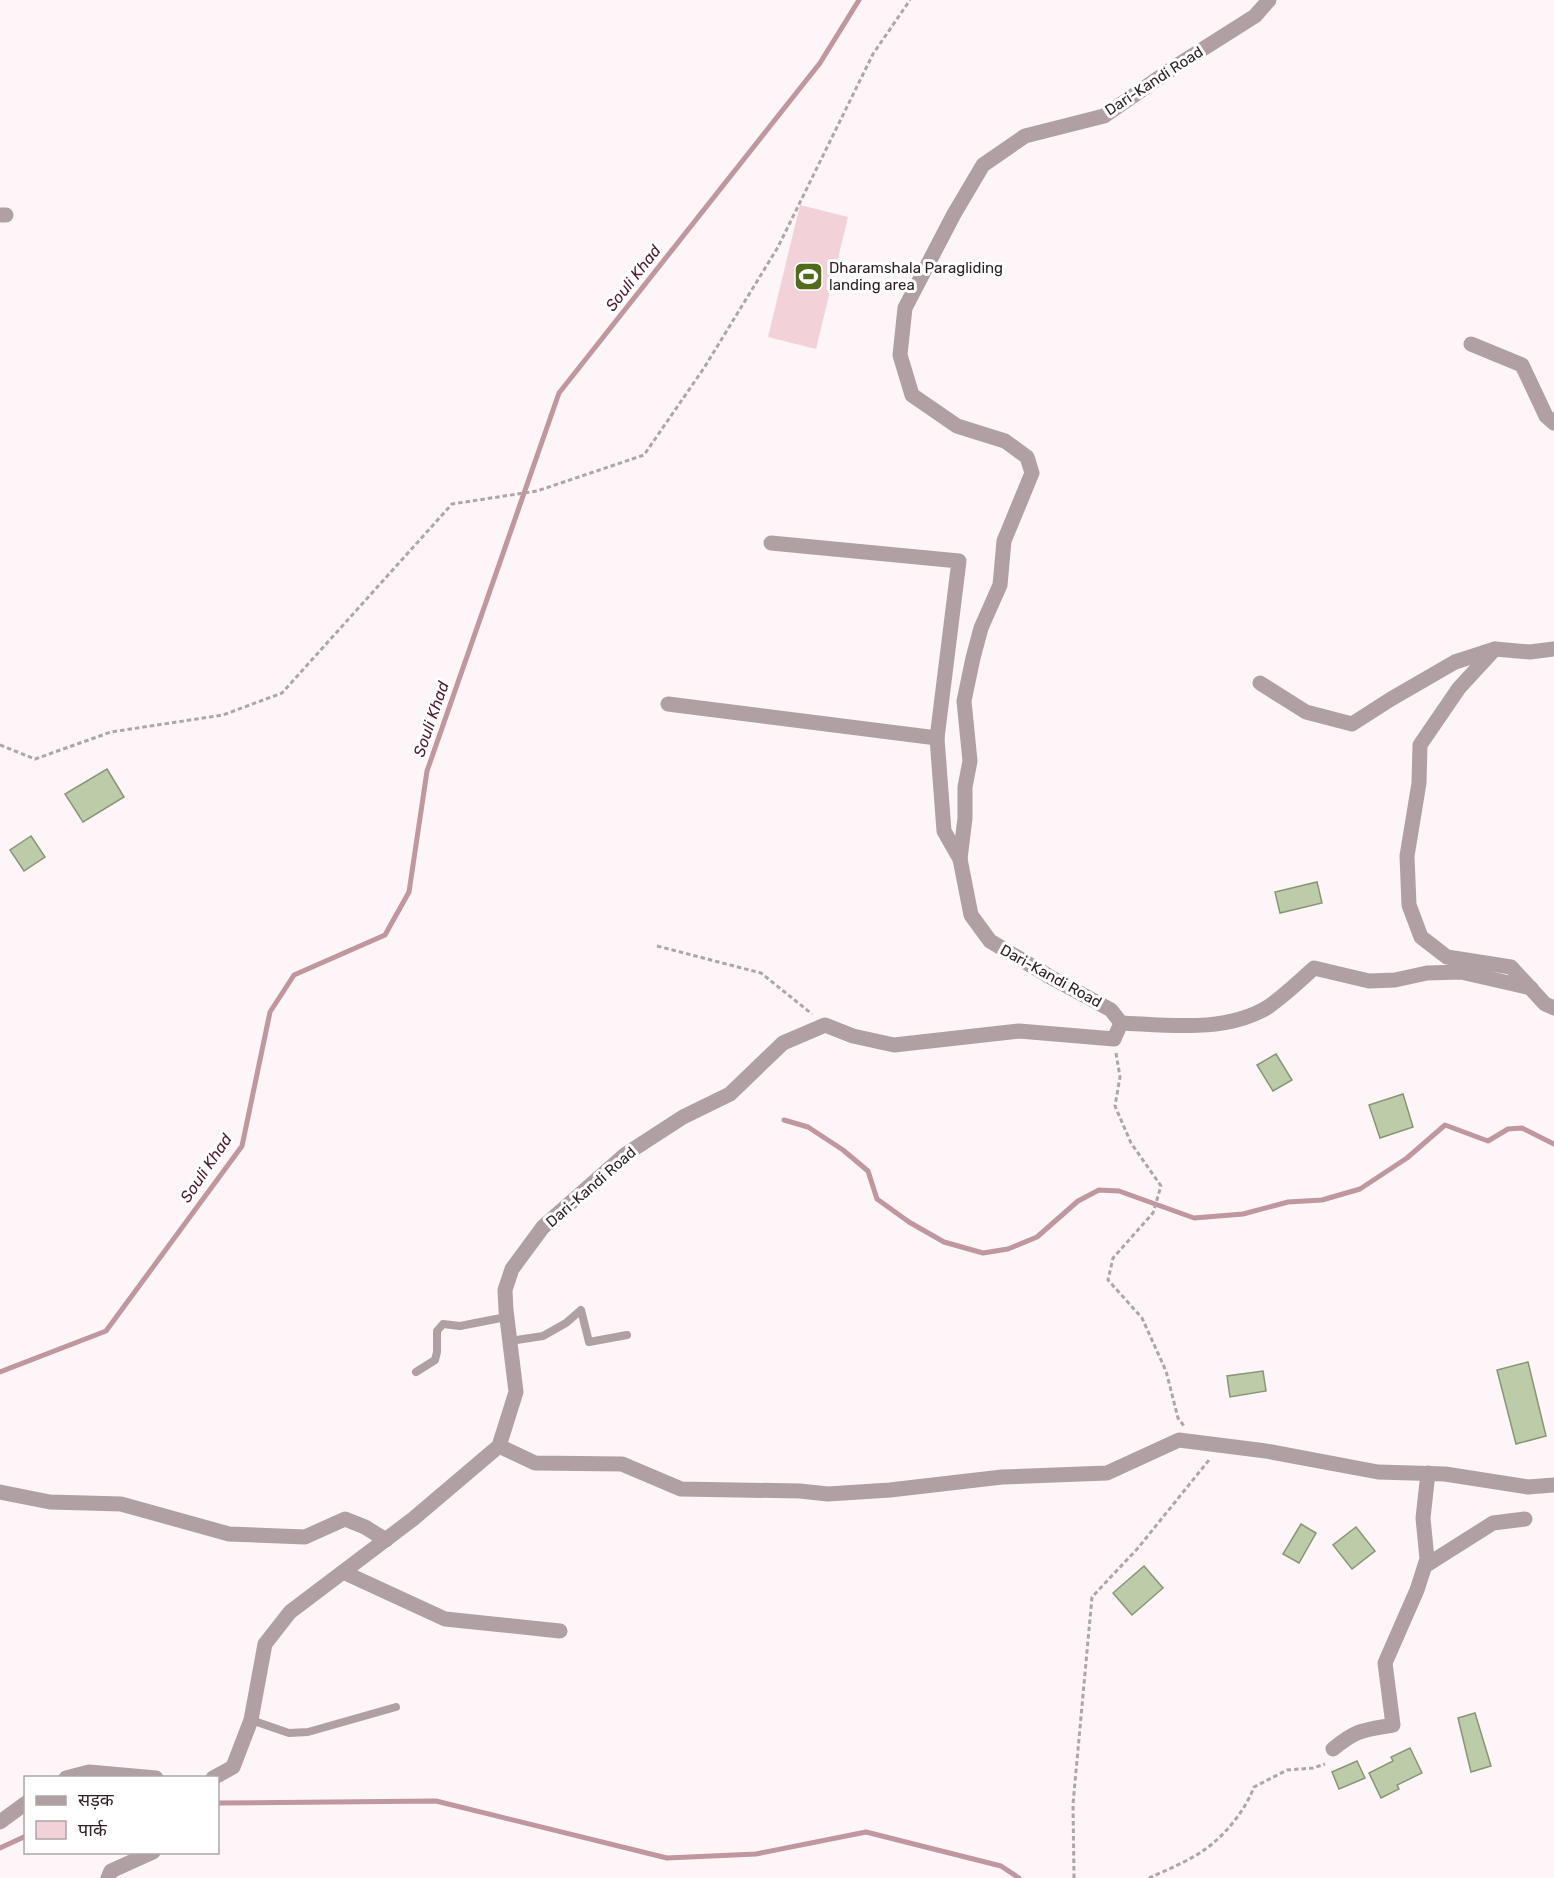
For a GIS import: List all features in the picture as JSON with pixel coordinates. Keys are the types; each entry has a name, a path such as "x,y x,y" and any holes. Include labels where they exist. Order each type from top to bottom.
{"street":[{"name":"Dari-Kandi Road","path":"1121,1023 1111,1010 990,941 971,915 960,859 965,819 965,787 970,761 964,701 981,628 1000,585 1004,541 1032,473 1027,457 1005,441 957,426 912,395 900,355 905,308 954,214 983,165 1025,136 1104,116 1255,16 1269,0"},
{"path":"1471,344 1522,365 1546,416 1554,423"},
{"path":"771,543 959,561 937,738 944,831 960,859"},
{"path":"1260,683 1306,712 1352,724 1390,699 1455,662 1495,649 1530,652 1554,649"},
{"path":"1495,649 1459,688 1420,745 1419,783 1407,856 1409,905 1421,937 1447,957 1511,967 1545,1004 1554,1008"},
{"path":"668,704 937,738"},
{"path":"825,1025 853,1036 894,1045 1019,1031 1114,1039 1121,1023 1200,1025 1235,1020 1267,1007 1314,968 1369,981 1395,980 1427,973 1461,972 1531,988"},
{"name":"Dari-Kandi Road","path":"499,1446 516,1392 505,1290 513,1269 543,1227 626,1154 683,1117 730,1094 783,1043 825,1025"},
{"path":"217,1776 233,1767 251,1720 266,1644 290,1612 386,1540 499,1446 535,1463 622,1464 681,1489 800,1491 828,1494 890,1490 1002,1477 1107,1473 1179,1440 1266,1451 1378,1472 1445,1474 1528,1487 1554,1485"},
{"path":"1333,1749 1360,1730 1393,1725 1385,1663 1417,1590 1427,1559 1423,1518 1428,1473"},
{"path":"0,1492 50,1502 122,1504 229,1534 305,1537 345,1519 365,1527 386,1540"},
{"path":"1425,1566 1493,1523 1525,1519"},
{"path":"343,1572 445,1619 560,1631"},
{"path":"74,1776 89,1772 134,1776"},
{"path":"0,1822 24,1804"},
{"path":"108,1878 111,1871 149,1854"}],"lane":[{"path":"510,1341 543,1335 566,1323 581,1310 589,1342 627,1335"},
{"path":"416,1371 435,1360 437,1331 443,1324 460,1326 507,1317"},
{"path":"251,1720 289,1732 308,1732 396,1707"}],"path":[{"path":"0,745 35,759 111,732 223,715 282,693 452,504 537,491 644,455 704,368 778,247 873,54 910,0"},
{"path":"657,946 761,973 825,1025"},
{"path":"1074,1878 1073,1804 1092,1597 1138,1548 1210,1461 1178,1418 1166,1371 1142,1318 1108,1280 1113,1258 1153,1213 1161,1186 1131,1143 1115,1106 1120,1077 1114,1039"},
{"path":"1149,1878 1180,1864 1212,1845 1248,1802 1254,1786 1287,1770 1313,1768 1326,1763 1333,1749"}],"green space":[{"name":"Dharamshala Paragliding landing area","path":"800,205 848,217 816,349 768,337"}],"building":[{"path":"107,769 124,797 83,822 65,794"},
{"path":"31,836 45,857 24,871 10,850"},
{"path":"1317,882 1322,903 1280,913 1275,892"},
{"path":"1276,1054 1292,1080 1273,1091 1257,1065"},
{"path":"1403,1094 1413,1127 1380,1138 1369,1105"},
{"path":"1528,1362 1546,1436 1516,1444 1497,1370"},
{"path":"1263,1371 1266,1391 1230,1397 1227,1376"},
{"path":"1301,1524 1316,1533 1299,1563 1283,1554"},
{"path":"1356,1527 1375,1551 1352,1569 1333,1545"},
{"path":"1144,1566 1163,1588 1132,1615 1113,1593"},
{"path":"1475,1713 1491,1766 1471,1772 1458,1718"},
{"path":"1410,1748 1422,1773 1397,1785 1399,1789 1381,1798 1369,1773 1393,1761 1391,1757"},
{"path":"1357,1761 1365,1778 1339,1789 1332,1772"}],"waterway":[{"name":"Souli Khad","path":"0,1372 106,1331 242,1146 270,1012 294,975 385,935 409,892 427,771 559,393 820,63 859,0"},
{"path":"784,1120 808,1127 843,1150 868,1171 877,1199 909,1222 944,1242 983,1253 1008,1249 1037,1237 1078,1201 1099,1190 1119,1191 1194,1218 1243,1214 1288,1202 1322,1200 1360,1189 1407,1158 1445,1125 1488,1141 1508,1129 1522,1128 1554,1144"},
{"path":"219,1803 436,1801 667,1858 756,1854 866,1832 1001,1866 1019,1878"},
{"path":"0,1848 24,1837"}],"place":[{"name":"Dharamshala Paragliding landing area","path":"808,277"}]}
